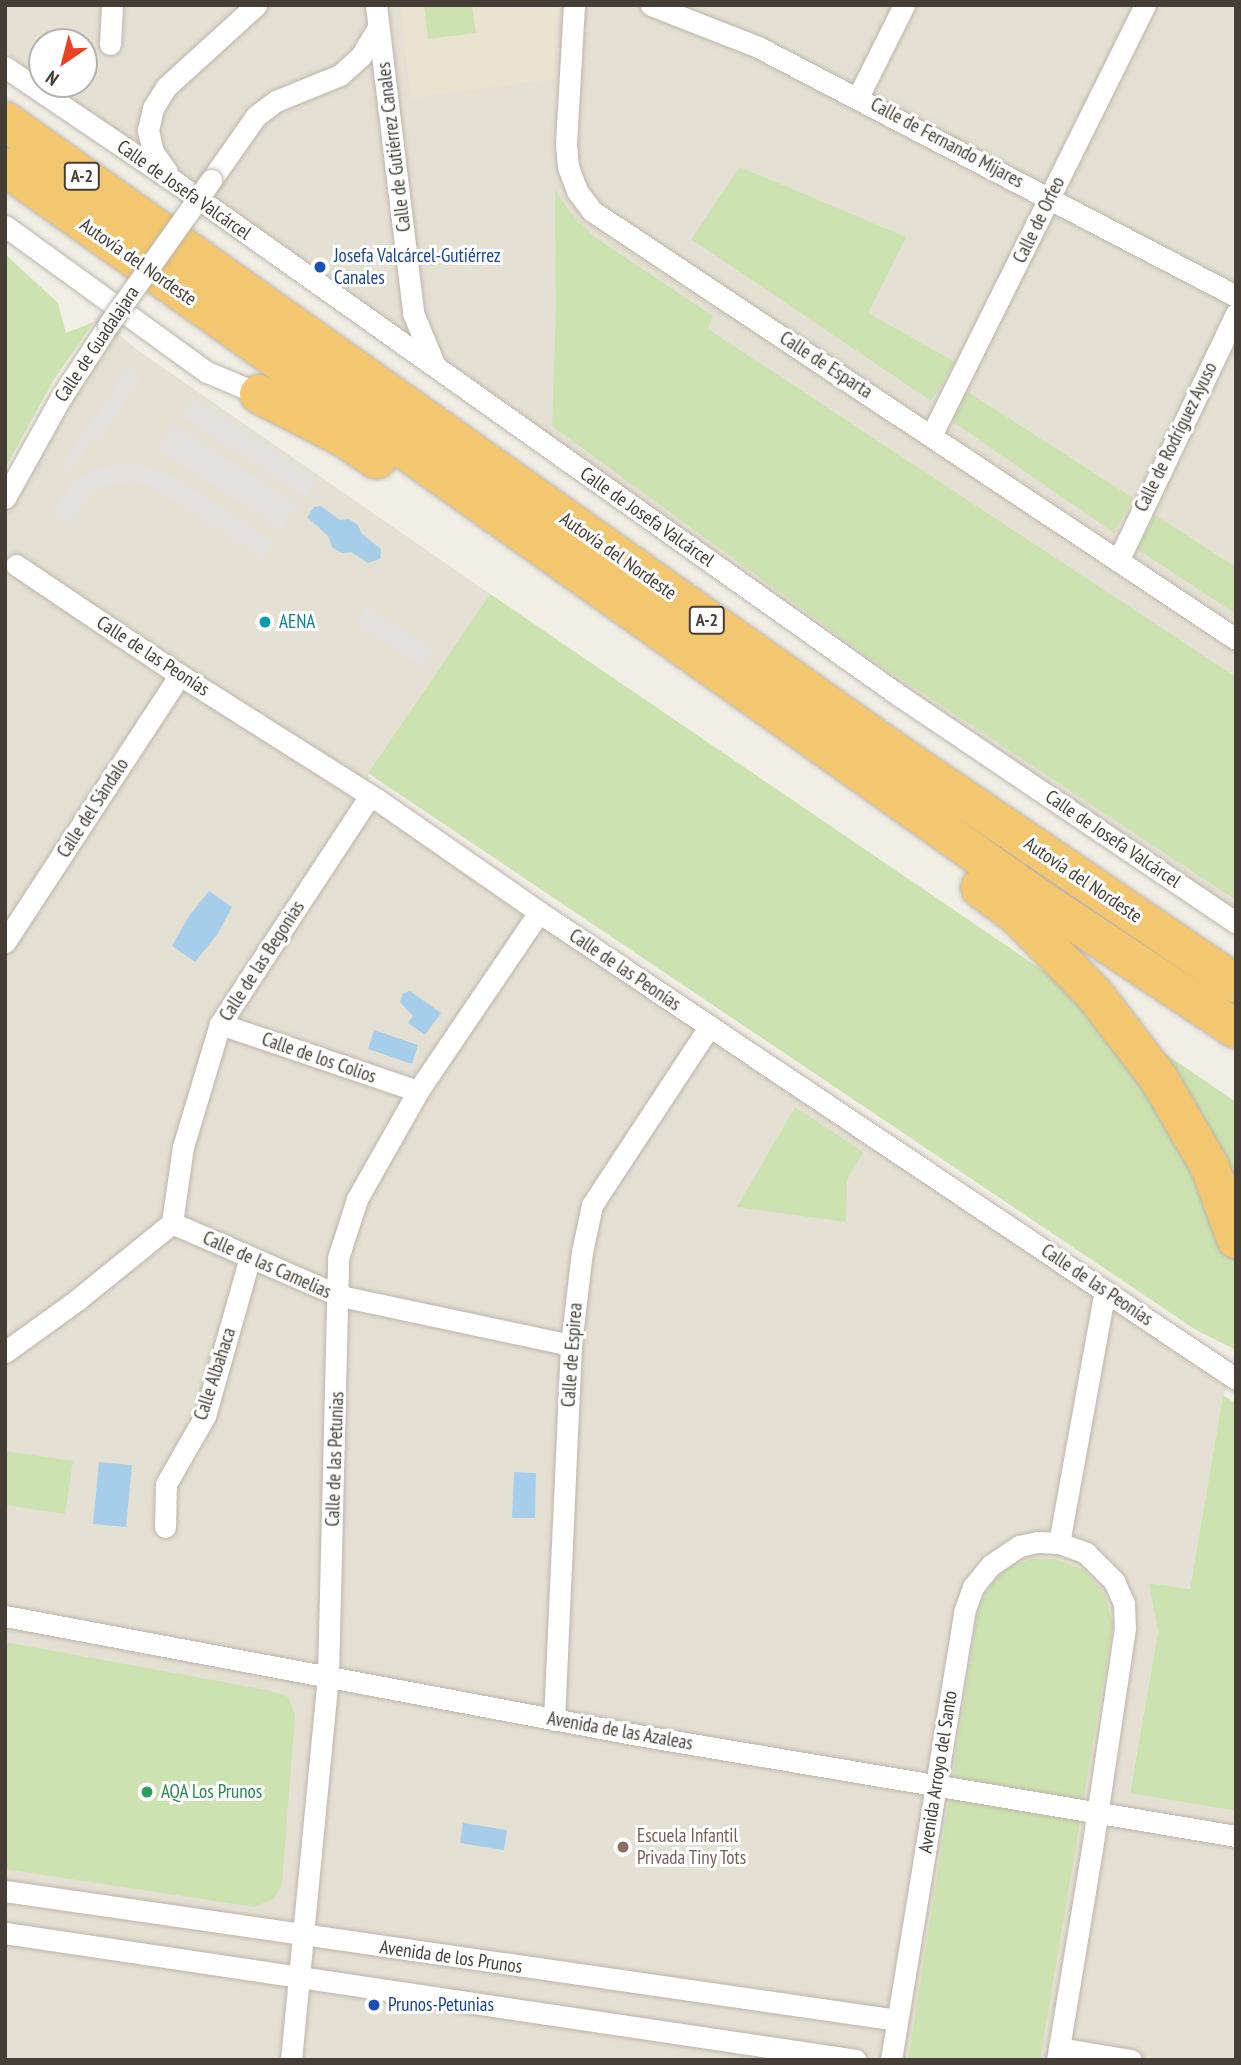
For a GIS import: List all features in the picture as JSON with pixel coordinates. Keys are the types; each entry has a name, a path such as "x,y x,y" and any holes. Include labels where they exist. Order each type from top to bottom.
{"highway":[{"name":"Autovía del Nordeste","path":"5,121 886,746 1236,984"},
{"name":"Autovía del Nordeste","path":"5,167 1044,902 1236,1030"},
{"name":"A-2","path":"260,394 346,439 468,520 627,609"},
{"path":"671,639 881,816 1018,916 1094,995 1159,1079 1186,1122 1210,1167 1236,1239"}],"street":[{"path":"110,44 112,5"},
{"path":"175,182 153,152 148,130 153,108 166,87 256,5"},
{"name":"Calle de Esparta","path":"574,5 565,144 568,167 577,191 592,211 1236,639"},
{"path":"858,97 904,5"},
{"name":"Calle de Orfeo","path":"932,435 1145,5"},
{"name":"Calle de Fernando Mijares","path":"656,6 758,47 1236,296"},
{"name":"Calle de Guadalajara","path":"5,498 60,399 108,325 256,116 276,101 340,75 361,56 374,14"},
{"name":"Calle de Gutiérrez Canales","path":"374,14 384,56 413,313 436,368"},
{"name":"Calle de Josefa Valcárcel","path":"5,50 62,105"},
{"name":"Calle de Josefa Valcárcel","path":"5,67 175,182 900,696 1076,812 1235,922"},
{"path":"5,226 207,372 260,394"},
{"name":"Calle de Rodríguez Ayuso","path":"1118,561 1236,314"},
{"name":"Calle de las Peonías","path":"16,565 180,675 370,796 1235,1379"},
{"name":"Calle del Sándalo","path":"5,942 180,675"},
{"name":"Calle de las Begonias","path":"172,1223 183,1147 220,1024 370,796"},
{"name":"Calle de las Petunias","path":"291,2060 328,1676 340,1296 338,1258 357,1199 418,1091 539,912"},
{"name":"Calle de los Colios","path":"220,1024 418,1091"},
{"name":"Calle de Espirea","path":"554,1720 571,1345 582,1252 592,1205 709,1027"},
{"path":"5,1352 77,1300 172,1223"},
{"name":"Calle de las Camelias","path":"172,1223 340,1296 571,1345"},
{"name":"Calle Albahaca","path":"165,1527 166,1484 205,1416 250,1257"},
{"path":"1059,1543 1105,1291"},
{"name":"Avenida Arroyo del Santo","path":"891,2060 964,1612 973,1587 990,1565 1019,1546 1059,1543 1086,1553 1101,1565 1114,1581 1124,1603 1125,1628 1058,2054"},
{"name":"Avenida de las Azaleas","path":"5,1616 554,1720 1236,1836"},
{"name":"Avenida de los Prunos","path":"5,1891 897,2020"},
{"path":"5,1933 856,2060"},
{"path":"1058,2054 1131,2060"}],"shaded area":[{"path":"5,5 1236,5 1236,930 62,105 55,98 98,98 98,28 28,28 28,72 5,50"},
{"path":"400,5 558,5 554,79 411,98"},
{"path":"108,325 136,349 490,594 368,773 370,796 1232,1377 1223,1395 1190,1589 1150,1583 1158,1632 1130,1792 1236,1811 1236,2060 5,2060 5,498"},
{"path":"128,369 141,378 100,439 94,436 69,472 61,467"},
{"path":"194,399 316,480 305,496 182,416"},
{"path":"174,426 298,505 281,528 158,449"},
{"path":"122,465 143,466 173,477 274,543 264,559 150,485 132,482 114,483 94,490 67,523 51,514 76,480 100,469"},
{"path":"366,607 433,650 422,666 356,623"}],"green space":[{"path":"424,5 472,5 476,33 428,39"},
{"path":"740,167 906,237 868,313 955,362 931,401 691,239"},
{"path":"555,190 570,212 593,236 713,316 708,329 1236,677 1236,900 871,659 552,426 556,309"},
{"path":"5,254 58,303 66,333 94,322 53,381 5,469"},
{"path":"965,390 1133,498 1114,533 952,421"},
{"path":"1155,515 1236,567 1236,614 1137,549"},
{"path":"490,594 1236,1102 1236,1350 1196,1330 368,773"},
{"path":"795,1107 863,1152 847,1180 846,1222 737,1207"},
{"path":"1223,1395 1236,1404 1236,1811 1130,1793 1158,1632 1149,1583 1190,1589"},
{"path":"5,1451 73,1461 65,1514 5,1505"},
{"path":"1031,1559 1056,1559 1084,1570 1105,1595 1113,1625 1040,2060 908,2060 979,1607 991,1585 1005,1570"},
{"name":"AQA Los Prunos","path":"5,1642 272,1691 288,1697 295,1715 282,1885 274,1899 254,1907 5,1869"}],"water":[{"path":"321,506 340,520 349,519 358,525 362,534 381,549 380,559 368,563 351,552 342,553 332,547 328,536 307,517 314,507"},
{"path":"209,891 232,907 217,935 195,962 172,946 189,916"},
{"path":"410,991 441,1013 425,1035 408,1023 413,1016 400,1002 403,993"},
{"path":"374,1030 418,1045 412,1064 368,1049"},
{"path":"99,1462 132,1465 126,1527 93,1524"},
{"path":"514,1472 536,1473 535,1518 512,1518"},
{"path":"463,1823 507,1830 504,1850 460,1843"}],"place":[{"name":"Josefa Valcárcel-Gutiérrez Canales","path":"320,267"},
{"name":"AENA","path":"265,622"},
{"name":"AQA Los Prunos","path":"147,1792"},
{"name":"Escuela Infantil Privada Tiny Tots","path":"623,1847"},
{"name":"Prunos-Petunias","path":"374,2005"}]}
